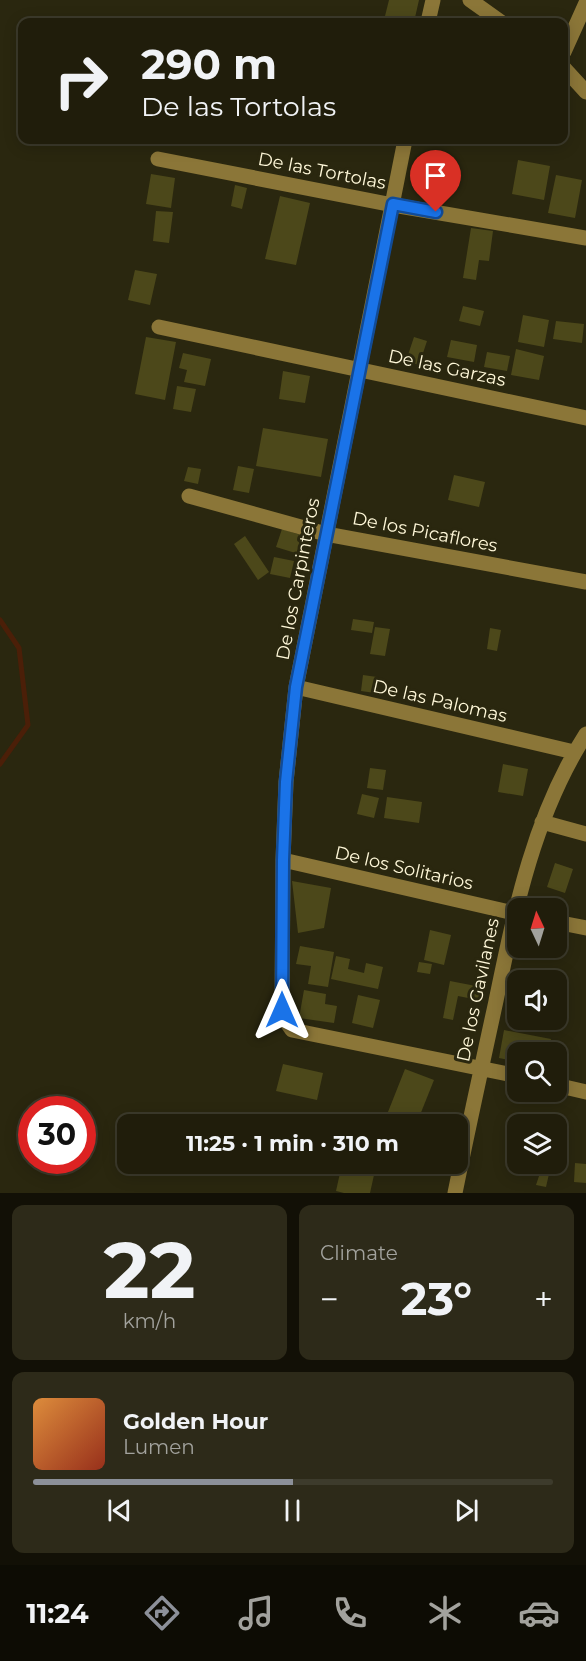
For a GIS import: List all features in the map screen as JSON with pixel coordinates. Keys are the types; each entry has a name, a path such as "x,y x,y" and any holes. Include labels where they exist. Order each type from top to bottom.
{"street":[{"path":"430,18 433,0"},
{"path":"470,0 495,18"},
{"path":"568,43 586,3"},
{"path":"568,72 586,92"},
{"name":"De los Carpinteros","path":"404,144 296,687 286,782 282,1010 292,1030 482,1068"},
{"name":"De las Tortolas","path":"158,159 586,238"},
{"name":"De las Garzas","path":"159,327 586,418"},
{"name":"De los Picaflores","path":"189,496 326,534 586,582"},
{"name":"De las Palomas","path":"296,687 574,752"},
{"name":"De los Gavilanes","path":"519,898 528,861 543,822 574,752 586,734"},
{"path":"543,822 586,834"},
{"name":"De los Solitarios","path":"283,860 507,911"},
{"path":"567,924 586,928"},
{"name":"De los Gavilanes","path":"455,1193 507,954"},
{"path":"482,1068 507,1074"},
{"path":"567,1088 586,1092"}],"building":[{"path":"389,0 419,0 415,18 384,18"},
{"path":"518,160 550,166 544,200 512,194"},
{"path":"151,174 175,178 171,208 146,204"},
{"path":"556,175 582,180 575,218 548,213"},
{"path":"235,185 247,188 242,209 231,206"},
{"path":"280,196 310,203 296,265 265,259"},
{"path":"156,211 173,212 169,243 153,241"},
{"path":"471,228 493,231 489,261 479,260 476,280 463,278"},
{"path":"135,270 157,274 150,305 128,300"},
{"path":"463,306 484,311 480,326 459,321"},
{"path":"523,315 549,320 544,347 518,342"},
{"path":"556,321 584,324 582,343 553,339"},
{"path":"146,337 176,342 165,400 135,394"},
{"path":"414,337 427,341 419,365 406,361"},
{"path":"451,340 477,345 474,362 447,357"},
{"path":"516,349 544,356 539,380 511,375"},
{"path":"487,352 510,356 507,371 484,367"},
{"path":"183,353 211,359 205,386 184,382 187,370 179,368"},
{"path":"283,371 310,376 305,403 279,399"},
{"path":"177,386 196,389 191,412 173,409"},
{"path":"263,428 328,439 321,477 256,466"},
{"path":"238,466 254,469 249,493 233,490"},
{"path":"188,467 201,469 198,484 184,481"},
{"path":"454,475 485,482 479,507 448,500"},
{"path":"282,529 310,538 305,556 276,547"},
{"path":"245,536 269,572 258,580 234,544"},
{"path":"274,557 294,561 290,578 270,574"},
{"path":"353,619 374,622 372,633 351,630"},
{"path":"375,627 390,629 385,656 370,654"},
{"path":"490,628 501,630 497,651 487,649"},
{"path":"363,675 377,677 375,693 361,691"},
{"path":"503,764 528,769 523,796 498,792"},
{"path":"370,768 386,770 383,790 367,788"},
{"path":"362,794 379,798 374,818 357,814"},
{"path":"387,797 422,802 419,823 384,818"},
{"path":"555,863 573,869 565,893 547,887"},
{"path":"292,881 331,888 324,928 298,933"},
{"path":"430,930 451,935 444,965 424,960"},
{"path":"300,946 334,952 328,987 308,984 311,966 296,964"},
{"path":"336,956 350,959 348,969 364,973 366,963 383,967 378,989 331,979"},
{"path":"419,962 432,964 430,974 417,972"},
{"path":"450,981 481,987 478,1000 458,996 453,1020 443,1018"},
{"path":"304,990 326,994 325,1004 337,1006 334,1023 299,1018"},
{"path":"358,995 380,1000 373,1028 352,1023"},
{"path":"504,1030 551,1039 550,1042 507,1042 507,1060 499,1058"},
{"path":"283,1064 323,1073 317,1100 276,1091"},
{"path":"405,1069 434,1080 420,1114 387,1114"},
{"path":"575,1163 586,1164 586,1183 574,1182"},
{"path":"340,1174 374,1174 370,1193 336,1191"},
{"path":"540,1174 549,1174 546,1187 536,1185"}],"waterway":[{"path":"0,620 19,648 28,725 0,764"}],"route":[{"path":"282,1010 286,782 296,687 393,204 436,212"}]}
